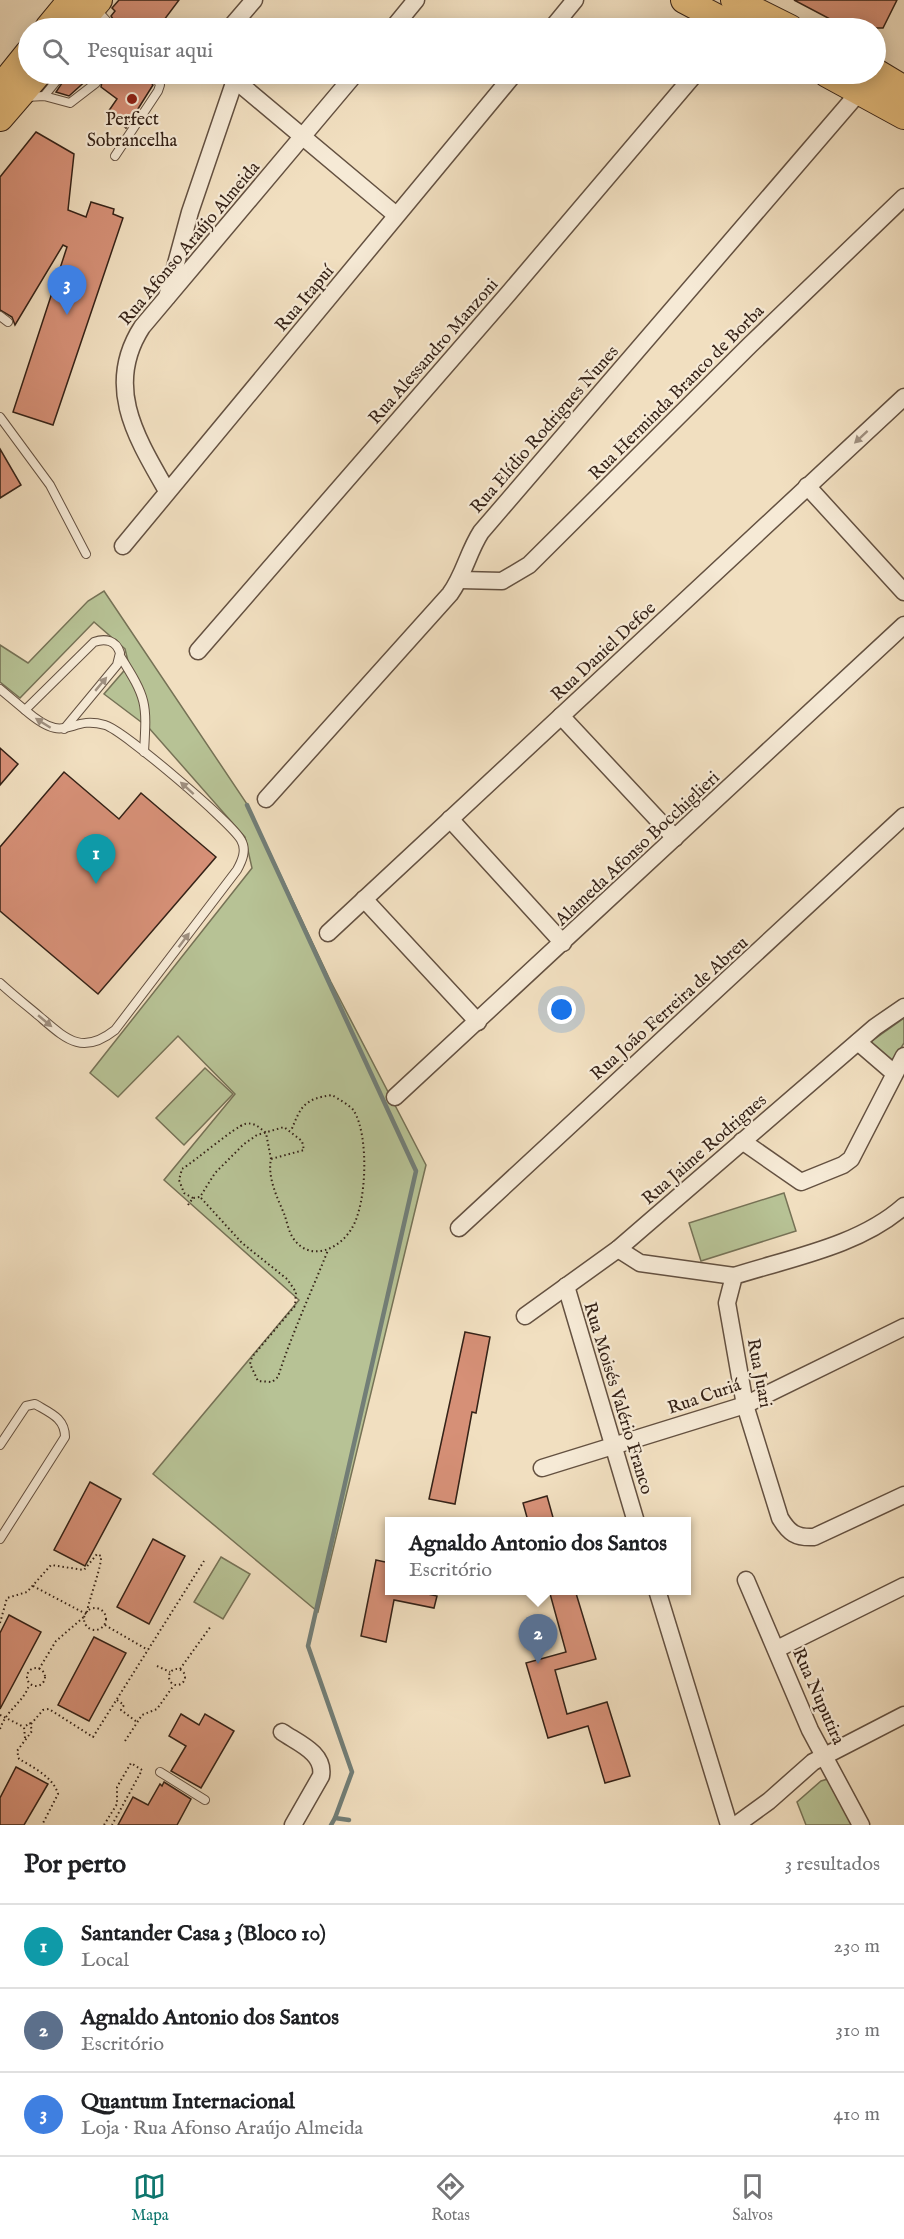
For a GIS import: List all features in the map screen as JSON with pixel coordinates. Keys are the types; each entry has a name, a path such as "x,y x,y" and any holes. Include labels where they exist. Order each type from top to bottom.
{"main road":[{"path":"684,0 717,18"},
{"path":"734,0 770,18"},
{"path":"75,18 94,11"},
{"path":"0,118 18,74"},
{"path":"871,84 904,116"},
{"path":"882,84 904,89"},
{"path":"9,93 41,85"}],"street":[{"path":"239,18 254,0"},
{"path":"401,18 416,0"},
{"path":"560,18 575,0"},
{"path":"166,300 230,84"},
{"path":"240,84 396,215"},
{"name":"Rua Afonso Araújo Almeida","path":"167,491 136,437 125,385 125,362 131,344 142,327 347,84"},
{"name":"Rua Itapuí","path":"123,546 506,84"},
{"name":"Rua Alessandro Manzoni","path":"198,651 508,294 686,84"},
{"name":"Rua Elídio Rodrigues Nunes","path":"266,799 460,580 469,554 481,532 865,84"},
{"name":"Rua Herminda Branco de Borba","path":"460,580 502,580 529,565 750,345 904,197"},
{"name":"Rua Daniel Defoe","path":"328,933 904,397"},
{"path":"807,486 904,592"},
{"name":"Alameda Afonso Bocchiglieri","path":"395,1097 904,625"},
{"path":"561,716 675,838"},
{"name":"Rua João Ferreira de Abreu","path":"459,1228 904,816"},
{"path":"450,819 563,943"},
{"path":"364,899 478,1022"},
{"name":"Rua Jaime Rodrigues","path":"525,1316 618,1249 875,1027 904,1007"},
{"path":"858,1042 894,1073"},
{"path":"742,1142 801,1182 843,1165 856,1151 904,1056"},
{"path":"618,1249 640,1263 734,1276 839,1242 873,1227 904,1206"},
{"name":"Rua Juari","path":"734,1276 727,1303 745,1405 780,1518 789,1531 801,1537 814,1537 904,1495"},
{"name":"Rua Moisés Valério Franco","path":"566,1286 635,1517"},
{"name":"Rua Curiá","path":"542,1468 745,1405 904,1328"},
{"name":"Rua Nuputira","path":"746,1580 810,1730 861,1825"},
{"path":"777,1649 904,1586"},
{"path":"659,1595 729,1825"},
{"path":"736,1825 824,1755 904,1715"},
{"path":"282,1732 315,1755 322,1769 321,1776 293,1825"}],"lane":[{"path":"41,85 70,104 95,84"},
{"path":"114,156 158,91 160,84"},
{"path":"0,316 8,322"},
{"path":"0,417 50,485 86,554"},
{"path":"25,710 94,642 109,640 118,648 146,705 144,752"},
{"path":"64,729 117,665 120,656"},
{"path":"0,689 52,729 64,729 89,723 104,724 118,730 241,839 244,852 237,870 115,1030 105,1038 93,1043 67,1040 0,983"},
{"path":"0,1445 26,1406 35,1404 59,1418 65,1427 66,1437 0,1539"},
{"path":"160,1772 205,1800"}],"path":[{"path":"200,1197 193,1198 183,1193 179,1180 182,1169 201,1158 243,1124 255,1124 266,1133 271,1159 269,1168 274,1191 294,1239 308,1250 320,1253 334,1248 353,1227 365,1180 364,1140 353,1110 332,1095 316,1097 301,1107 291,1131"},
{"path":"200,1197 214,1173 244,1144 284,1127 302,1142 304,1150 271,1159"},
{"path":"200,1197 242,1243 287,1279 296,1292 295,1305 252,1357 249,1364 258,1381 272,1382 278,1377 295,1324 303,1313 328,1250"},
{"path":"188,1205 193,1198"},
{"path":"0,1623 7,1598 27,1592 51,1565 84,1570 97,1554 102,1556 102,1563 94,1581 86,1614 85,1622 92,1630 105,1625 106,1618 103,1611 93,1609 86,1614 56,1641 39,1669 28,1672 26,1678 29,1684 35,1687 43,1683 45,1675 39,1669"},
{"path":"0,1715 24,1727 32,1724 43,1710 48,1709 93,1737 204,1561"},
{"path":"32,1585 86,1614"},
{"path":"105,1625 148,1650"},
{"path":"157,1665 170,1672 180,1669 211,1626"},
{"path":"174,1684 182,1684 185,1680 185,1675 180,1669"},
{"path":"170,1672 169,1678 174,1684"},
{"path":"0,1729 4,1717 26,1694 29,1684"},
{"path":"125,1741 142,1714 157,1709 174,1684"},
{"path":"117,1700 124,1705 121,1710 137,1722"},
{"path":"32,1724 32,1731 17,1751 19,1759 33,1767 56,1787 58,1794 42,1825"},
{"path":"24,1727 22,1733 25,1738"},
{"path":"104,1825 117,1804 117,1786 131,1763 142,1770 112,1825"}],"green space":[{"path":"104,591 247,804 331,982 426,1165 318,1612 153,1474 299,1300 164,1180 235,1094 178,1036 118,1097 90,1073 252,868 245,837 149,728 104,694 129,665 125,649 94,622 20,698 0,682 0,645 28,663 88,601"},
{"path":"904,1018 904,1043 892,1063 869,1043"},
{"path":"205,1068 233,1094 184,1145 156,1118"},
{"path":"784,1193 796,1231 701,1261 689,1223"},
{"path":"221,1557 250,1574 223,1619 194,1602"},
{"path":"828,1779 852,1825 806,1825 797,1802 821,1781"}],"building":[{"path":"119,0 179,0 166,18 112,18 111,16 115,11 112,8"},
{"path":"794,0 897,0 886,22 886,18 828,18"},
{"path":"61,84 82,84 69,96 56,92"},
{"path":"102,84 153,85 126,128 108,112 117,99 101,87"},
{"path":"36,132 74,154 68,210 86,217 91,202 114,209 113,214 123,218 53,425 13,412 67,247 63,245 15,325 12,317 0,310 0,177"},
{"path":"0,449 21,485 0,498"},
{"path":"0,748 18,764 0,785"},
{"path":"64,772 119,819 141,793 216,857 98,994 0,911 0,847"},
{"path":"465,1332 490,1337 476,1413 472,1412 455,1504 429,1499"},
{"path":"90,1482 121,1499 85,1566 54,1550"},
{"path":"547,1496 553,1517 527,1517 523,1503"},
{"path":"153,1539 185,1556 149,1624 117,1607"},
{"path":"376,1560 385,1562 385,1595 437,1596 434,1608 394,1600 386,1642 361,1636"},
{"path":"550,1595 577,1595 596,1659 555,1670 567,1714 607,1702 630,1776 605,1783 588,1726 548,1738 526,1663 566,1652"},
{"path":"9,1615 41,1632 0,1709 0,1633"},
{"path":"94,1637 126,1653 89,1721 58,1705"},
{"path":"181,1714 199,1725 205,1714 234,1731 201,1788 171,1771 186,1746 169,1736"},
{"path":"16,1767 48,1784 24,1825 0,1825 0,1798"},
{"path":"164,1782 191,1799 177,1825 118,1825 133,1797 148,1805 160,1784 162,1786"}],"waterway":[{"path":"247,805 416,1171 308,1646 352,1772 335,1818"},
{"path":"331,1825 335,1818 349,1820"}],"place":[{"name":"Perfect Sobrancelha","path":"132,99"},
{"name":"Quantum Internacional","path":"67,315"},
{"name":"Santander Casa 3 (Bloco 10)","path":"96,884"},
{"name":"Agnaldo Antonio dos Santos","path":"538,1664"}]}
